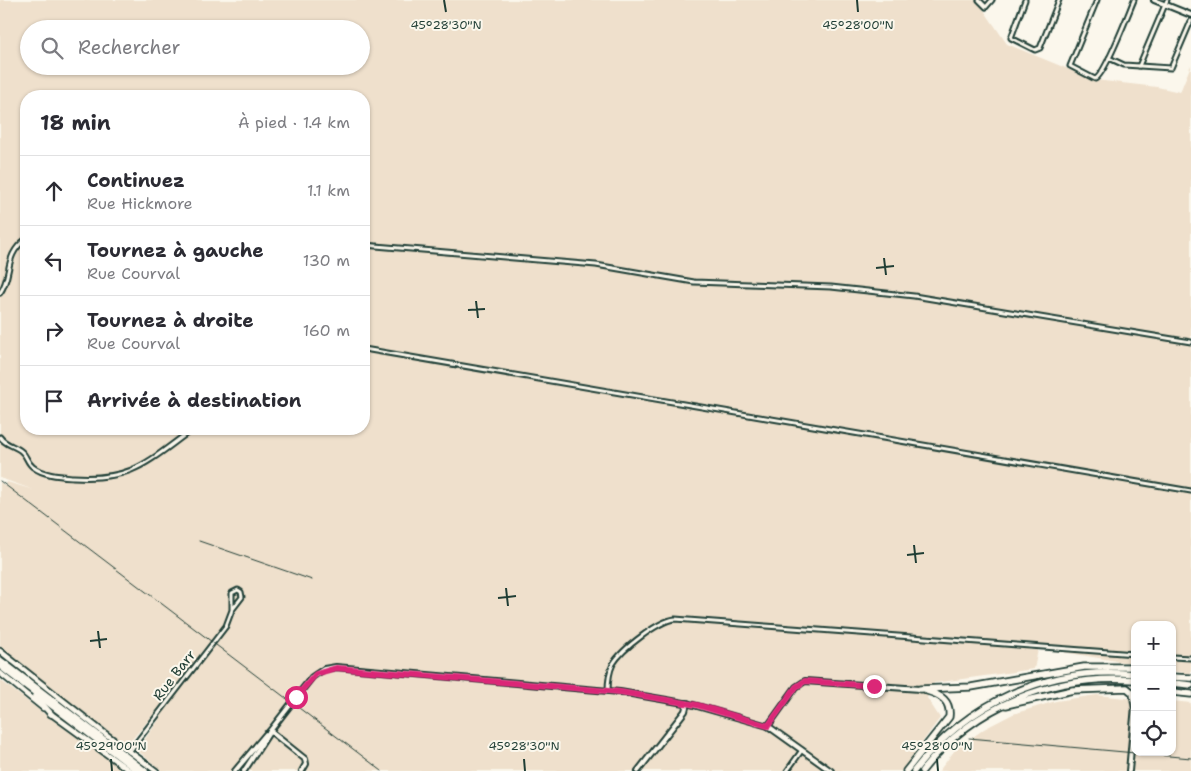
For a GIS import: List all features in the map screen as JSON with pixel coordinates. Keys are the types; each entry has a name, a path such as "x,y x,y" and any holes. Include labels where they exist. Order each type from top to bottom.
{"highway":[{"path":"0,658 51,714"},
{"path":"0,666 16,675 145,771"},
{"path":"920,690 971,686 1084,666 1131,667"},
{"path":"914,771 936,745 960,723 988,704 1018,690 1047,680 1075,675 1106,672 1131,674"},
{"path":"16,675 138,771"},
{"path":"1176,677 1191,678"},
{"path":"922,771 956,735 995,708 1027,693 1063,683 1097,679 1131,680"},
{"path":"1176,683 1191,685"},
{"path":"995,708 1058,693 1112,688 1131,690"},
{"path":"906,771 945,724 949,714 948,704 941,696 920,690"},
{"path":"1176,692 1191,694"},
{"path":"134,763 151,771"}],"main road":[{"path":"0,651 156,771"},
{"path":"0,673 51,714 130,771"}],"street":[{"path":"980,0 984,6 989,6 992,0"},
{"path":"1025,0 1011,36 1014,41 1035,50 1040,48 1060,0"},
{"path":"1097,0 1071,64 1072,68 1098,78 1109,58 1134,0"},
{"path":"1154,0 1166,2 1191,16"},
{"path":"1140,66 1166,2"},
{"path":"1109,58 1124,64 1171,68 1191,21"},
{"path":"0,293 4,285 10,260 20,244"},
{"path":"370,245 596,265 700,282 831,287 909,296 1191,342"},
{"path":"370,350 1191,491"},
{"path":"0,437 9,446 22,452 28,462 37,470 65,477 100,479 124,474 140,467 185,435"},
{"name":"Rue Barr","path":"130,752 225,628 232,610 242,597 241,592 238,590 232,593 232,610"},
{"path":"608,691 610,671 617,659 658,625 676,619 1131,654"},
{"path":"1176,657 1191,658"},
{"path":"244,771 270,731 314,675 331,668 608,691 687,703 768,726 831,771"},
{"path":"768,726 796,687 805,681 920,690"},
{"path":"638,771 685,711 687,703"},
{"path":"1129,771 1135,711"},
{"path":"235,771 258,741 270,731"},
{"path":"270,731 305,759 306,764 302,771"},
{"path":"787,771 803,750"}],"shaded area":[{"path":"0,0 977,0 1007,44 1095,80 1157,87 1180,92 1191,65 1191,674 1176,672 1176,621 1131,621 1131,663 997,641 705,618 797,630 1038,650 1034,669 934,683 927,698 940,718 901,771 162,771 137,750 159,720 152,716 128,744 125,744 0,647 0,482 5,486 7,482 34,490 0,478"},
{"path":"0,680 43,713 124,771 0,771"},
{"path":"1097,695 1131,699 1131,756 1176,756 1176,701 1191,703 1191,771 939,771 955,750 984,729 1013,714 1056,701"}],"railway":[{"path":"0,481 382,771"},
{"path":"199,541 312,580"},
{"path":"969,738 1191,758"}],"route":[{"path":"296,697 316,674 327,668 336,668 620,692 697,705 768,726 796,687 805,681 813,680 874,686"}]}
